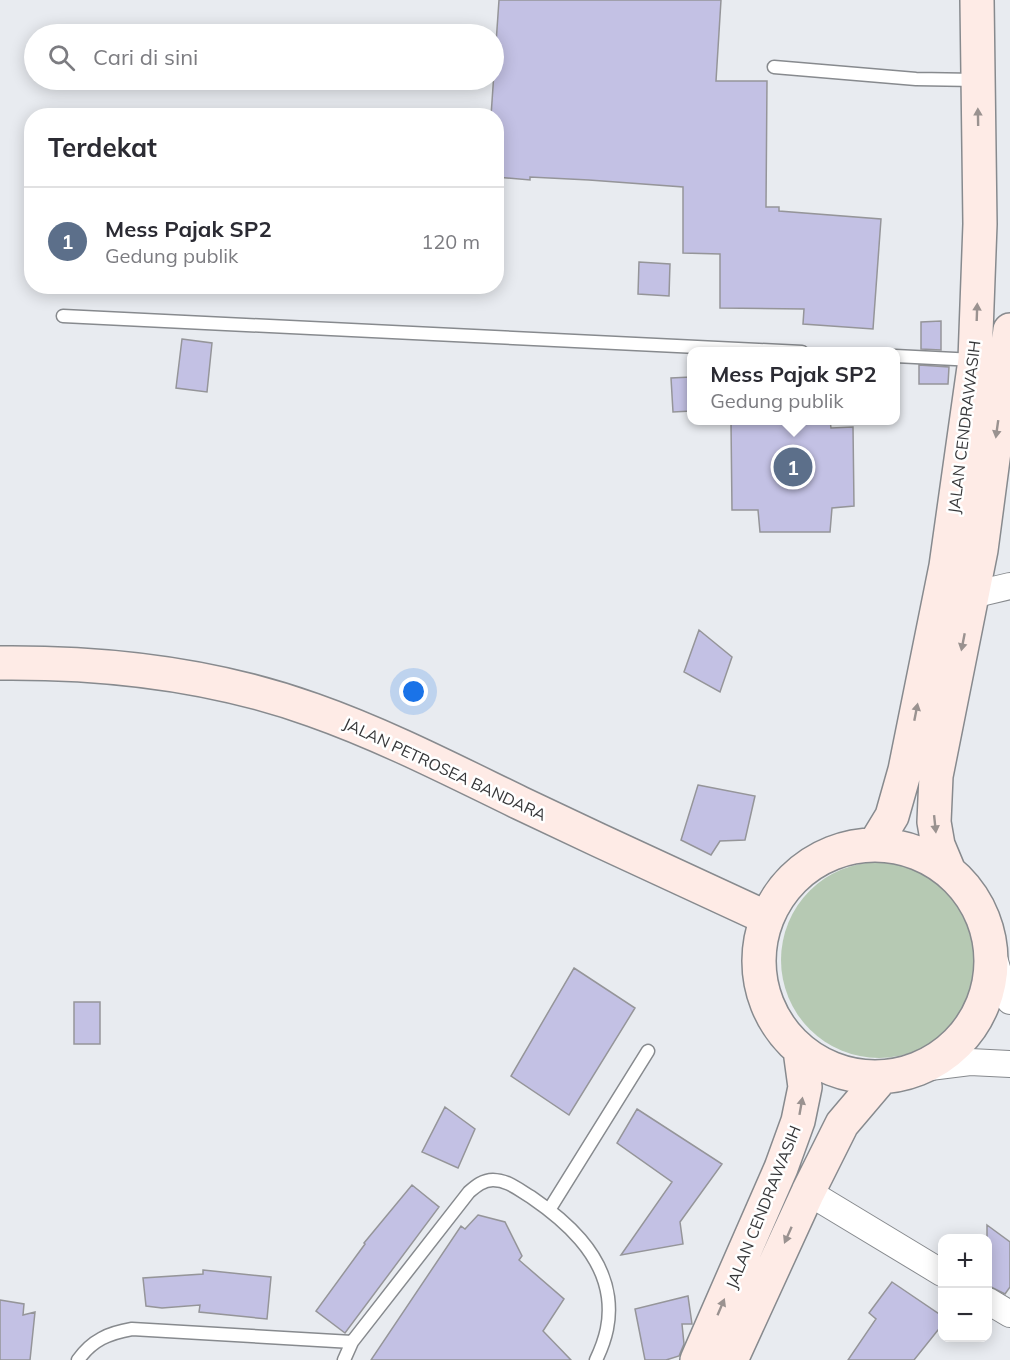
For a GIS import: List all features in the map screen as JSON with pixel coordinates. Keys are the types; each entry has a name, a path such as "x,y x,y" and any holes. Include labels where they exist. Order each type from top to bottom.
{"main road":[{"name":"JALAN CENDRAWASIH","path":"875,844 892,816 905,770 946,566 975,360 980,224 977,0"},
{"name":"JALAN CENDRAWASIH","path":"948,869 938,845 934,822 936,777 981,550 1010,330"},
{"name":"JALAN PETROSEA BANDARA","path":"0,663 70,664 146,671 206,681 312,709 385,738 767,918"},
{"name":"JALAN CENDRAWASIH","path":"875,844 901,847 926,855 948,869 969,892 983,918 991,948 989,984 976,1019 953,1048 922,1068 902,1075 881,1078 852,1076 824,1066 800,1050 783,1032 771,1012 762,989 759,966 760,942 767,918 777,897 792,879 809,864 829,853 840,849 875,844"},
{"name":"JALAN CENDRAWASIH","path":"698,1360 781,1168 798,1121 805,1088 800,1050"},
{"name":"JALAN CENDRAWASIH","path":"731,1360 808,1192 842,1124 881,1078"}],"street":[{"path":"972,595 1010,586"},
{"path":"991,948 1002,985 1010,1001"},
{"path":"922,1068 970,1062 1010,1064"},
{"path":"808,1192 938,1271"},
{"path":"992,1303 1010,1314"}],"lane":[{"path":"774,67 916,80 977,80"},
{"path":"63,315 720,347"},
{"path":"900,356 975,360"},
{"path":"549,1210 648,1051"},
{"path":"344,1360 352,1342 469,1192 480,1183 493,1180 508,1182 549,1210 582,1240 592,1254 602,1275 608,1296 609,1320 605,1341 596,1360"},
{"path":"78,1360 85,1350 98,1339 113,1332 132,1329 352,1342"}],"green space":[{"path":"869,862 889,862 917,869 941,884 955,898 970,922 977,950 977,970 970,998 955,1022 941,1036 917,1051 889,1058 869,1058 841,1051 817,1036 803,1022 788,998 781,970 781,950 788,922 803,898 817,884 841,869"}],"building":[{"path":"499,0 721,0 716,81 767,81 766,207 779,207 779,211 881,219 873,329 803,324 804,309 720,308 720,254 683,253 683,187 589,180 504,178 504,108 492,108 493,90 504,90 504,24 497,24"},
{"path":"639,262 670,264 669,296 638,294"},
{"path":"941,321 941,350 921,349 921,322"},
{"path":"182,339 212,343 207,392 176,388"},
{"path":"919,365 949,367 948,384 919,384"},
{"path":"687,377 687,411 673,412 671,378"},
{"path":"731,425 853,427 854,506 832,508 830,532 760,532 758,510 732,510"},
{"path":"699,630 732,657 720,692 684,672"},
{"path":"698,785 755,796 745,840 720,841 711,855 681,840"},
{"path":"574,968 635,1008 569,1115 511,1076"},
{"path":"74,1002 100,1002 100,1044 74,1044"},
{"path":"445,1107 475,1129 458,1168 422,1152"},
{"path":"637,1109 722,1164 680,1222 683,1244 621,1255 672,1182 617,1143"},
{"path":"412,1185 439,1207 345,1333 316,1311 364,1243"},
{"path":"478,1215 505,1222 522,1256 519,1260 564,1299 543,1331 571,1360 371,1360 461,1226 465,1229"},
{"path":"987,1225 1010,1242 1010,1287 1005,1294 992,1288 992,1234 987,1234"},
{"path":"203,1270 271,1277 267,1319 199,1312 200,1305 162,1308 146,1306 143,1278 203,1274"},
{"path":"892,1282 938,1313 938,1330 914,1360 848,1360 876,1319 869,1313"},
{"path":"688,1296 692,1324 682,1324 684,1344 679,1356 666,1360 645,1360 635,1309"},
{"path":"0,1300 24,1304 23,1315 35,1312 30,1360 0,1360"}],"place":[{"name":"Mess Pajak SP2","path":"793,467"}]}
